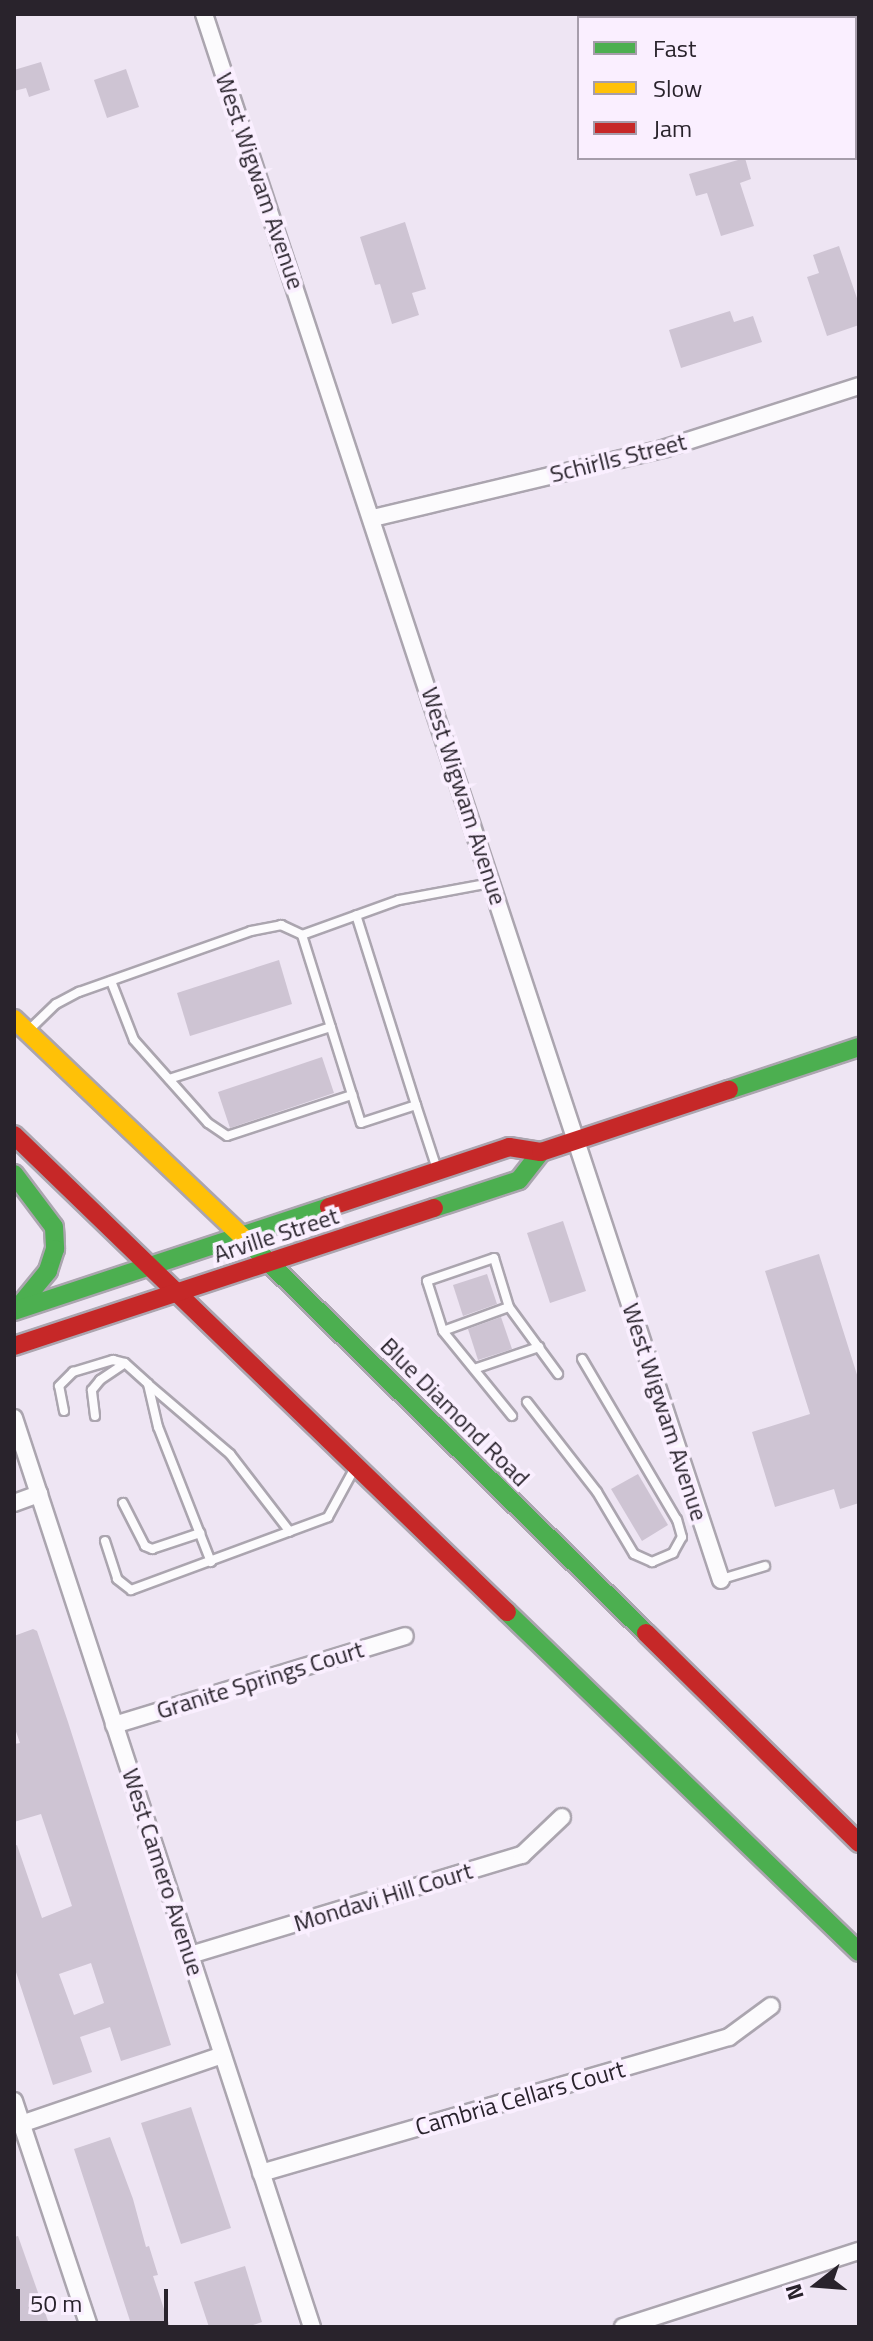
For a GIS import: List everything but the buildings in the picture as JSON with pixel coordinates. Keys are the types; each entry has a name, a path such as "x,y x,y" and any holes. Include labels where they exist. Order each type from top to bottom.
{"main road":[{"name":"Blue Diamond Road","path":"20,1025 269,1262 859,1843"},
{"name":"Arville Street","path":"15,1310 509,1147 541,1152 859,1047"},
{"path":"14,1135 859,1952"},
{"name":"Arville Street","path":"14,1346 519,1180 541,1152"},
{"path":"14,1174 54,1227 55,1249 48,1271 15,1310"}],"street":[{"name":"West Wigwam Avenue","path":"204,14 373,518 721,1580"},
{"name":"Schirlls Street","path":"373,518 666,448 859,386"},
{"name":"West Camero Avenue","path":"14,1418 312,2327"},
{"path":"14,1503 39,1494"},
{"name":"Granite Springs Court","path":"114,1725 405,1636"},
{"name":"Mondavi Hill Court","path":"190,1955 522,1855 562,1817"},
{"name":"Cambria Cellars Court","path":"261,2173 729,2037 771,2006"},
{"path":"21,2124 223,2055"},
{"path":"14,2101 89,2327"},
{"path":"623,2327 859,2251"}],"lane":[{"path":"20,1025 56,1004 111,981 251,931 281,925 302,935 399,900 492,883"},
{"path":"356,915 437,1170"},
{"path":"302,935 361,1123 416,1105"},
{"path":"111,981 134,1040 208,1123 227,1136 352,1095"},
{"path":"169,1079 331,1027"},
{"path":"512,1416 443,1331 427,1281 494,1258 509,1307 558,1374"},
{"path":"443,1331 509,1307"},
{"path":"474,1369 539,1347"},
{"path":"527,1402 597,1492 634,1554 652,1562 673,1553 682,1537 677,1520 582,1359"},
{"path":"64,1411 59,1386 73,1372 113,1360 125,1363 230,1454 290,1532"},
{"path":"95,1416 92,1390 100,1380 125,1363"},
{"path":"148,1384 158,1427 211,1562"},
{"path":"105,1541 117,1579 131,1590 328,1517 356,1465"},
{"path":"123,1503 145,1546 152,1549 200,1533"},
{"path":"721,1580 765,1566"}],"traffic: fast":[{"path":"729,1090 859,1047"},
{"path":"434,1208 519,1180 541,1152"},
{"path":"14,1174 54,1227 55,1249 48,1271 16,1310"},
{"path":"14,1311 329,1207"},
{"path":"243,1237 646,1633"},
{"path":"507,1612 859,1952"}],"traffic: slow":[{"path":"14,1019 243,1237"}],"traffic: jam":[{"path":"329,1207 509,1147 541,1152 729,1090"},
{"path":"14,1135 507,1612"},
{"path":"14,1346 434,1208"},
{"path":"646,1633 859,1843"}]}
